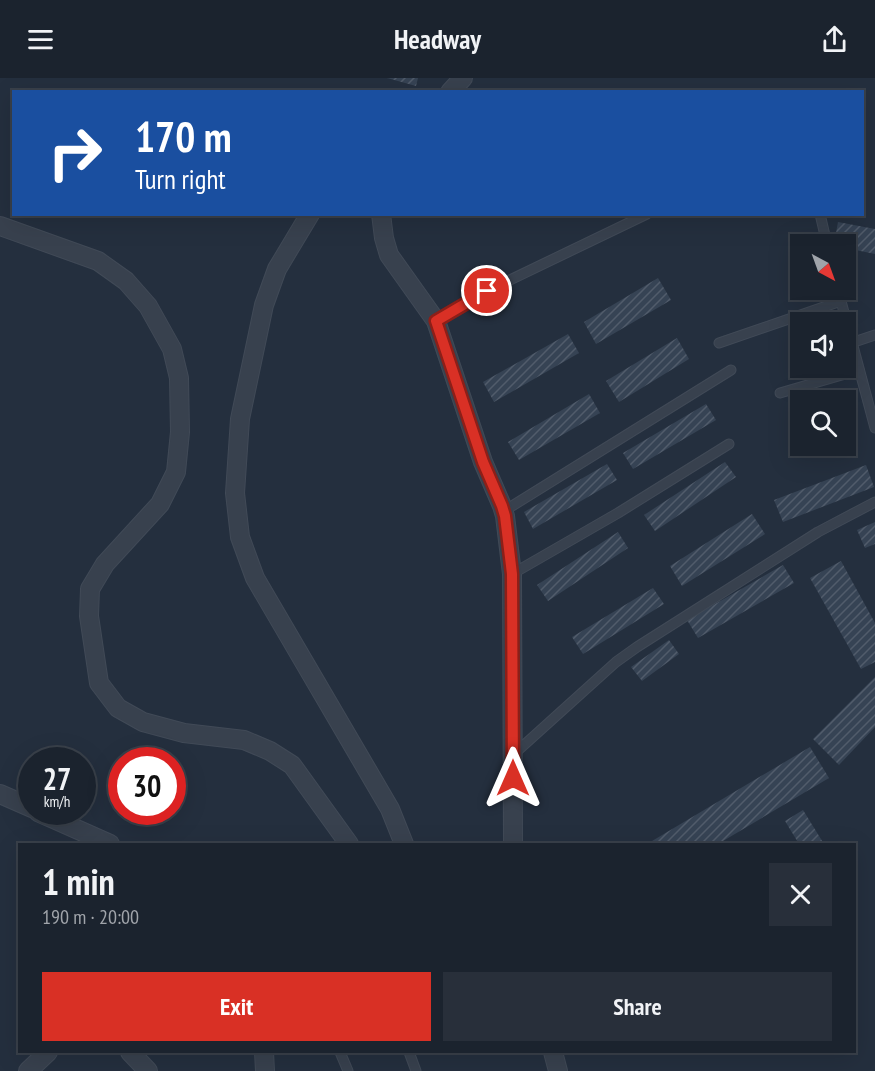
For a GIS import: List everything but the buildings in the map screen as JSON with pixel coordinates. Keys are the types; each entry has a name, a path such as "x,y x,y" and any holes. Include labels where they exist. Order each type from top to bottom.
{"street":[{"path":"452,90 463,78"},
{"path":"309,216 277,269 264,305 240,419 235,493 240,537 255,578 390,809 404,843"},
{"path":"381,216 389,255 436,321 483,462 504,512 512,574 513,843"},
{"path":"0,226 98,261 126,281 148,306 172,349 179,378 180,432 176,472 160,504 105,564 90,590 89,616 99,683 118,708 143,722 184,733 244,740 270,750 292,765 348,843"},
{"path":"0,794 18,802"},
{"path":"67,825 108,843"},
{"path":"28,1071 47,1053"},
{"path":"131,1053 148,1071"},
{"path":"264,1053 265,1071"},
{"path":"553,1053 558,1071"}],"lane":[{"path":"436,321 487,291 643,216"},
{"path":"820,216 825,234"},
{"path":"719,344 841,301 844,312"},
{"path":"856,341 875,335"},
{"path":"856,360 875,428"},
{"path":"504,512 731,370"},
{"path":"780,393 859,370"},
{"path":"512,574 618,513 729,444"},
{"path":"513,756 616,662 636,647 818,532 875,502"},
{"path":"340,1053 348,1071"},
{"path":"409,1053 416,1071"}],"route":[{"path":"487,291 436,321 483,462 505,516 512,574 513,778"}]}
